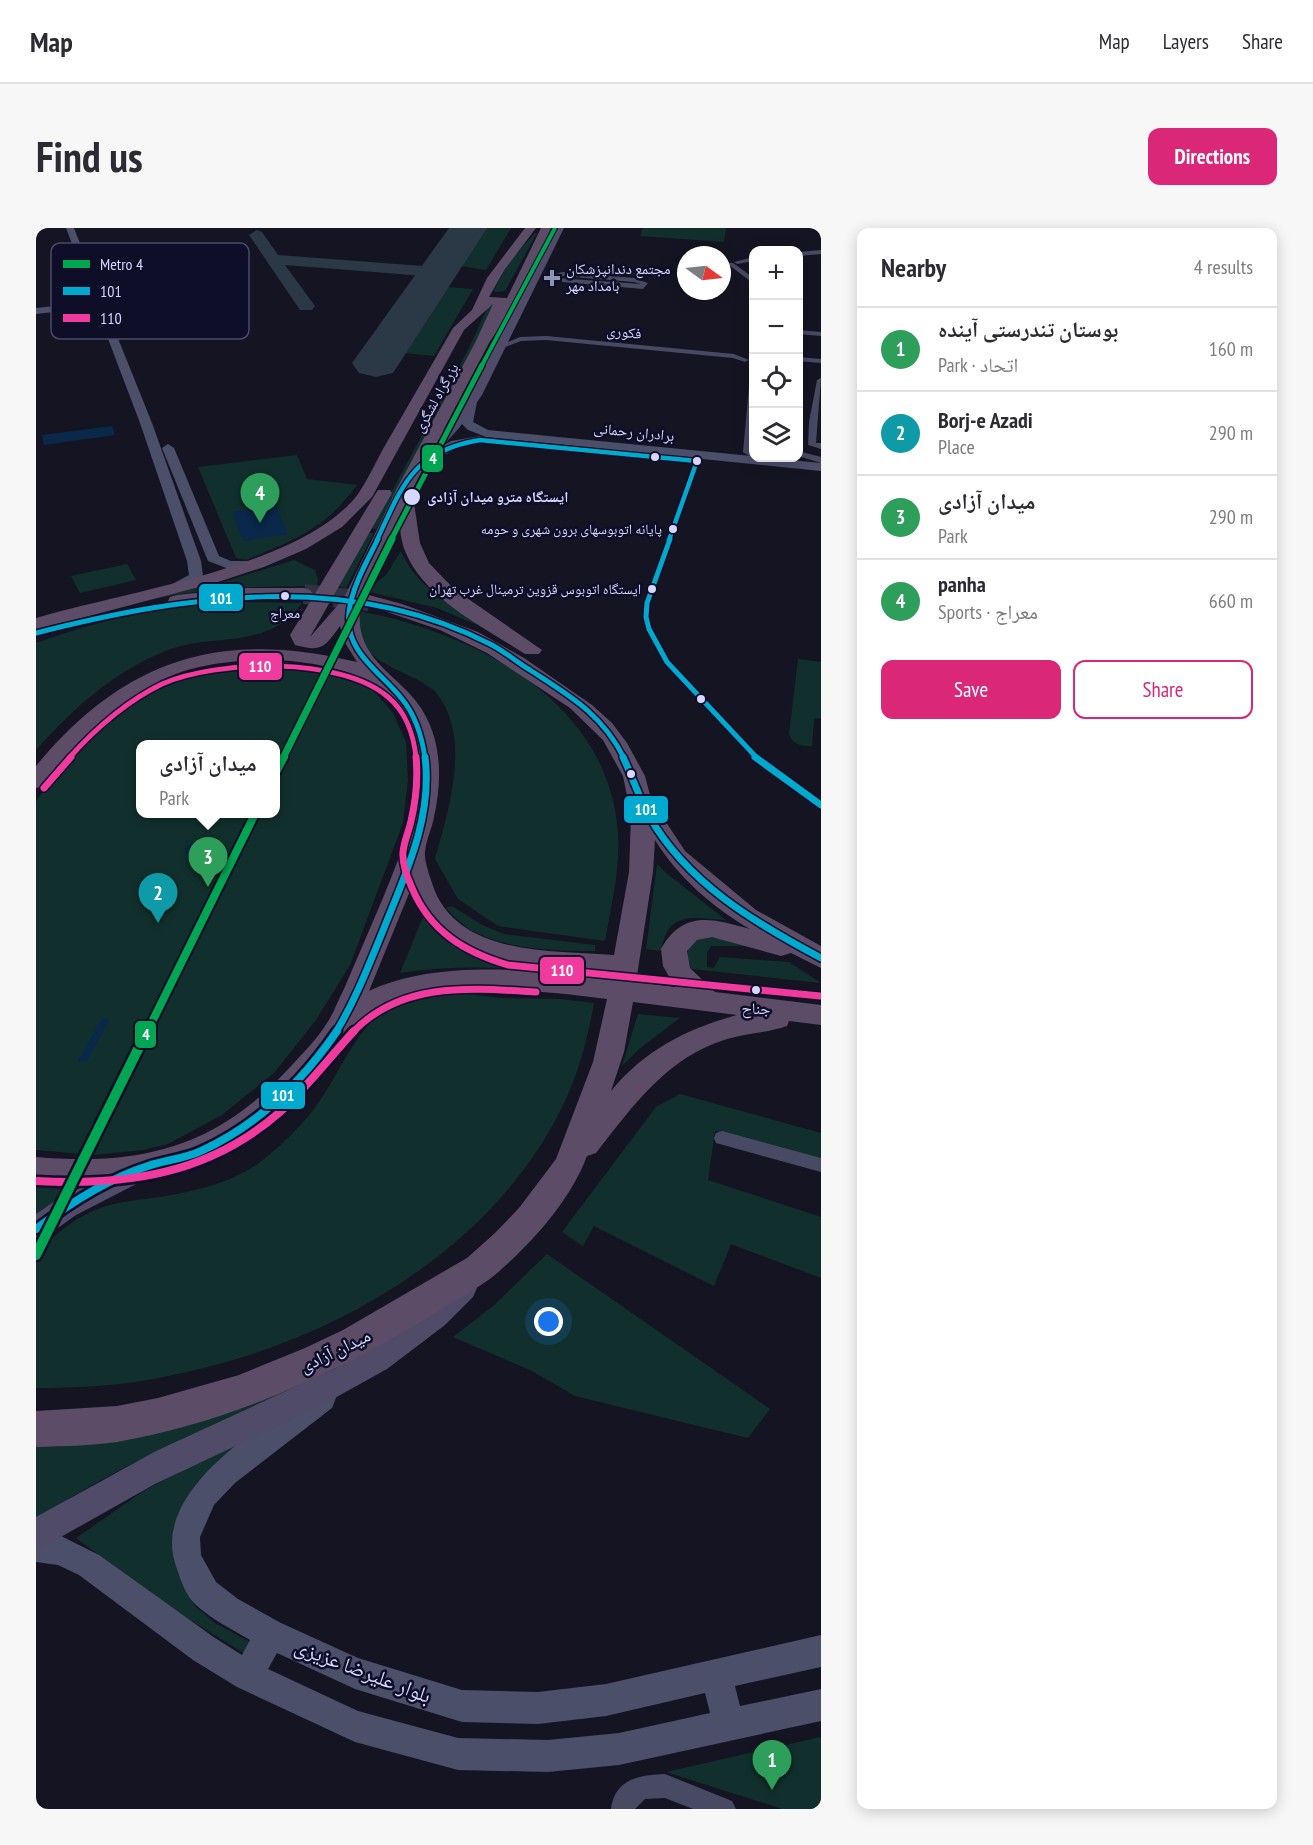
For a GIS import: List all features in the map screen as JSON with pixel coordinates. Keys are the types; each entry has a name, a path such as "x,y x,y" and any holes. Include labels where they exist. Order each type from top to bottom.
{"highway":[{"path":"514,247 524,228"},
{"name":"بزرگراه لشگری","path":"312,596 363,529 450,375 468,339 483,296 514,247 531,228"},
{"name":"بزرگراه لشگری","path":"361,601 404,490 482,343 513,298 546,228"},
{"path":"498,271 492,291 499,293 507,292 524,272"},
{"path":"36,624 158,593 257,564 318,535 352,512 364,497 459,328 489,301 499,299 503,302 487,329 482,343"},
{"path":"404,490 413,550 427,574 447,592 537,653 570,681 602,722"},
{"path":"36,633 80,620 172,602 241,594 312,596"},
{"path":"312,596 300,635 302,641 306,642 317,643 332,622 361,601"},
{"path":"36,781 61,749 119,698 161,673 281,633 298,622 312,596"},
{"path":"36,1170 90,1173 144,1168 201,1152 264,1114 299,1080 337,1030 371,961 413,856 425,802 427,761 425,741 411,707 401,695 377,676 351,636 349,614 361,601"},
{"name":"میدان آزادی","path":"36,1429 114,1424 204,1403 288,1374 366,1337 486,1263 526,1222 568,1166 591,1108 609,1054 643,860 644,831 640,797 628,763 602,722 540,675 484,642 423,615 361,601"},
{"path":"198,660 290,656 343,665 377,676"},
{"path":"640,797 677,857 747,916 820,958"},
{"path":"413,856 430,908 455,932 474,943 510,955 623,978 710,1002 821,1016"},
{"path":"710,1002 690,987 674,965 674,949 689,932 712,928 820,958"},
{"path":"337,1030 378,998 399,988 437,981 496,980 561,983 623,978"},
{"path":"568,1166 639,1079 654,1066 700,1036 758,1020 821,1016"}],"main road":[{"path":"70,228 77,243"},
{"path":"80,228 85,243"},
{"path":"419,464 455,425 471,402 500,347 518,325 559,228"},
{"path":"36,311 51,309"},
{"path":"120,339 213,558 213,565 204,568 197,566 194,561"},
{"path":"122,345 194,561 196,576 194,580 158,593"},
{"path":"471,402 467,423 483,437"},
{"path":"419,464 454,444 483,437"},
{"name":"برادران رحمانی","path":"483,437 749,457"},
{"name":"برادران رحمانی","path":"483,437 821,474"},
{"name":"برادران رحمانی","path":"785,462 821,467"},
{"path":"213,558 229,565 257,564"},
{"path":"36,1229 67,1207 144,1168"},
{"path":"36,1535 95,1498 211,1441 347,1379 395,1349 425,1325 486,1263"},
{"name":"بلوار علیرضا عزیزی","path":"347,1379 225,1473 204,1495 190,1520 185,1537 186,1555 195,1578 205,1593 227,1610 270,1634 355,1672 462,1706 538,1708 606,1700 821,1651"},
{"path":"36,1547 61,1551 89,1565 204,1649 248,1676 355,1726 458,1754 548,1756 619,1749 821,1705"},
{"path":"248,1676 270,1634"},
{"path":"716,1674 729,1725"}],"street":[{"path":"803,254 821,252"},
{"path":"734,263 749,261"},
{"path":"734,263 749,272"},
{"path":"734,263 749,278"},
{"path":"562,274 634,280 645,283 643,287 554,280 555,276 562,274"},
{"name":"فکوری","path":"518,325 548,335 749,360"},
{"path":"803,332 821,334"},
{"name":"فکوری","path":"500,347 520,339 546,338 734,356 749,360"},
{"path":"803,361 821,363"},
{"path":"821,380 812,445 821,446"},
{"path":"803,455 821,460"},
{"path":"722,1138 821,1165"},
{"path":"623,1809 624,1800 641,1788 665,1786 724,1809"}],"green space":[{"path":"485,228 511,228 486,270 460,266"},
{"path":"643,228 726,228 724,242 640,236"},
{"path":"537,233 505,291 495,292 511,259"},
{"path":"447,287 473,289 434,356 404,353"},
{"path":"499,301 376,529 372,528 469,348 490,302"},
{"path":"297,455 307,479 357,485 333,513 308,532 246,560 236,558 198,467"},
{"path":"369,533 374,533 346,588 338,586"},
{"path":"401,551 407,564 426,586 487,629 437,608 370,592 386,575"},
{"path":"294,560 315,570 317,586 232,588 174,595 104,610 36,629 88,612 223,582"},
{"path":"127,564 136,580 80,593 71,576"},
{"path":"243,602 302,603 289,618 274,628 241,638 188,644 171,649 133,667 81,705 36,750 36,643 87,626 138,614 190,606"},
{"path":"359,611 444,635 485,654 524,677 558,706 586,739 606,778 617,823 617,867 605,941 498,926 458,899 435,859 451,797 454,775 453,731 447,712 432,689 385,664 369,651 359,634"},
{"path":"798,659 821,662 821,718 814,719 812,746 798,744 789,734"},
{"path":"286,662 325,668 373,690 393,713 406,742 408,780 403,823 350,965 316,1020 274,1073 222,1115 168,1144 143,1150 94,1155 36,1150 36,801 70,758 90,738 133,703 182,677 208,668"},
{"path":"657,864 726,920 683,919 669,929 661,951 646,949"},
{"path":"452,906 482,925 504,934 595,945 595,951 549,950 503,943 475,932 460,922 446,908"},
{"path":"423,917 450,939 569,969 569,972 506,968 442,968 400,973"},
{"path":"710,937 728,938 762,946 711,946 707,953 707,967 714,968 720,957 789,962 821,983 691,969 688,952 691,941"},
{"path":"450,992 500,998 561,999 594,1003 583,1052 566,1099 534,1155 495,1204 448,1248 396,1286 340,1318 280,1344 219,1364 143,1381 67,1388 36,1388 36,1254 43,1247 72,1222 98,1209 121,1202 198,1189 248,1170 276,1149 306,1119 328,1089 352,1047 372,1021 383,1011 410,997"},
{"path":"638,1014 680,1018 639,1049 622,1066"},
{"path":"680,1094 821,1133 821,1158 715,1131 708,1180 821,1217 821,1278 731,1244 714,1286 594,1226 583,1246 562,1232 656,1107"},
{"path":"36,1185 85,1189 66,1195 36,1214"},
{"path":"547,1254 770,1409 748,1438 575,1396 532,1371 453,1337 493,1306"},
{"path":"342,1367 334,1376 219,1423 144,1458 71,1497 36,1520 36,1444 164,1428"},
{"path":"301,1409 200,1485 185,1588 195,1606 215,1623 252,1643 245,1654 168,1606 76,1538 145,1490"},
{"path":"821,1737 821,1809 782,1809 666,1772"}],"water":[{"path":"112,426 115,435 44,445 42,435"},
{"path":"276,506 288,534 243,541 232,512"},
{"path":"193,841 209,844 209,853 202,858 188,858 184,849"},
{"path":"102,1018 110,1019 86,1063 78,1061"}],"taxiway":[{"path":"257,235 273,259"},
{"path":"273,259 437,272"},
{"path":"273,259 306,306"}],"runway":[{"path":"376,363 468,228"}],"tunnel":[{"path":"304,594 369,601"}],"metro line":[{"name":"4","path":"280,764 416,490 555,228"},
{"name":"4","path":"36,1255 253,818"}],"transit line":[{"name":"101","path":"36,1229 75,1201 103,1185 147,1166 196,1153 223,1140 261,1115 310,1068 337,1031 351,1006 411,858 425,801 426,765 424,748 413,715 391,686 366,662 353,641 349,629 349,609 371,554 403,488 421,463 441,450 480,440 697,461 647,603 646,617 649,629 667,662 752,755 821,805"},
{"name":"101","path":"36,633 150,607 207,599 264,595 321,597 378,605 434,620 489,644 568,694 587,709 612,735 650,817 683,862 703,881 748,916 821,958"},
{"name":"110","path":"44,788 74,753 103,725 132,702 162,684 195,673 231,667 272,666 318,671 354,679 387,696 396,705 409,727 416,753 417,781 414,808 404,848 404,865 418,902 427,916 437,928 462,947 508,965 820,996"},
{"name":"110","path":"36,1181 114,1182 184,1167 217,1153 249,1135 279,1112 308,1084 346,1039 367,1019 379,1010 409,996 463,989 536,992"}],"place":[{"name":"مجتمع دندانپزشکان بامداد مهر","path":"552,278"},
{"name":"ایستگاه مترو میدان آزادی","path":"412,497"},
{"name":"panha","path":"260,523"},
{"name":"پایانه اتوبوسهای برون شهری و حومه","path":"673,529"},
{"name":"ایستگاه اتوبوس قزوین ترمینال غرب تهران","path":"652,589"},
{"name":"معراج","path":"285,596"},
{"name":"میدان آزادی","path":"208,887"},
{"name":"Borj-e Azadi","path":"158,923"},
{"name":"جناح","path":"756,990"},
{"name":"بوستان تندرستی آینده","path":"772,1790"}]}
